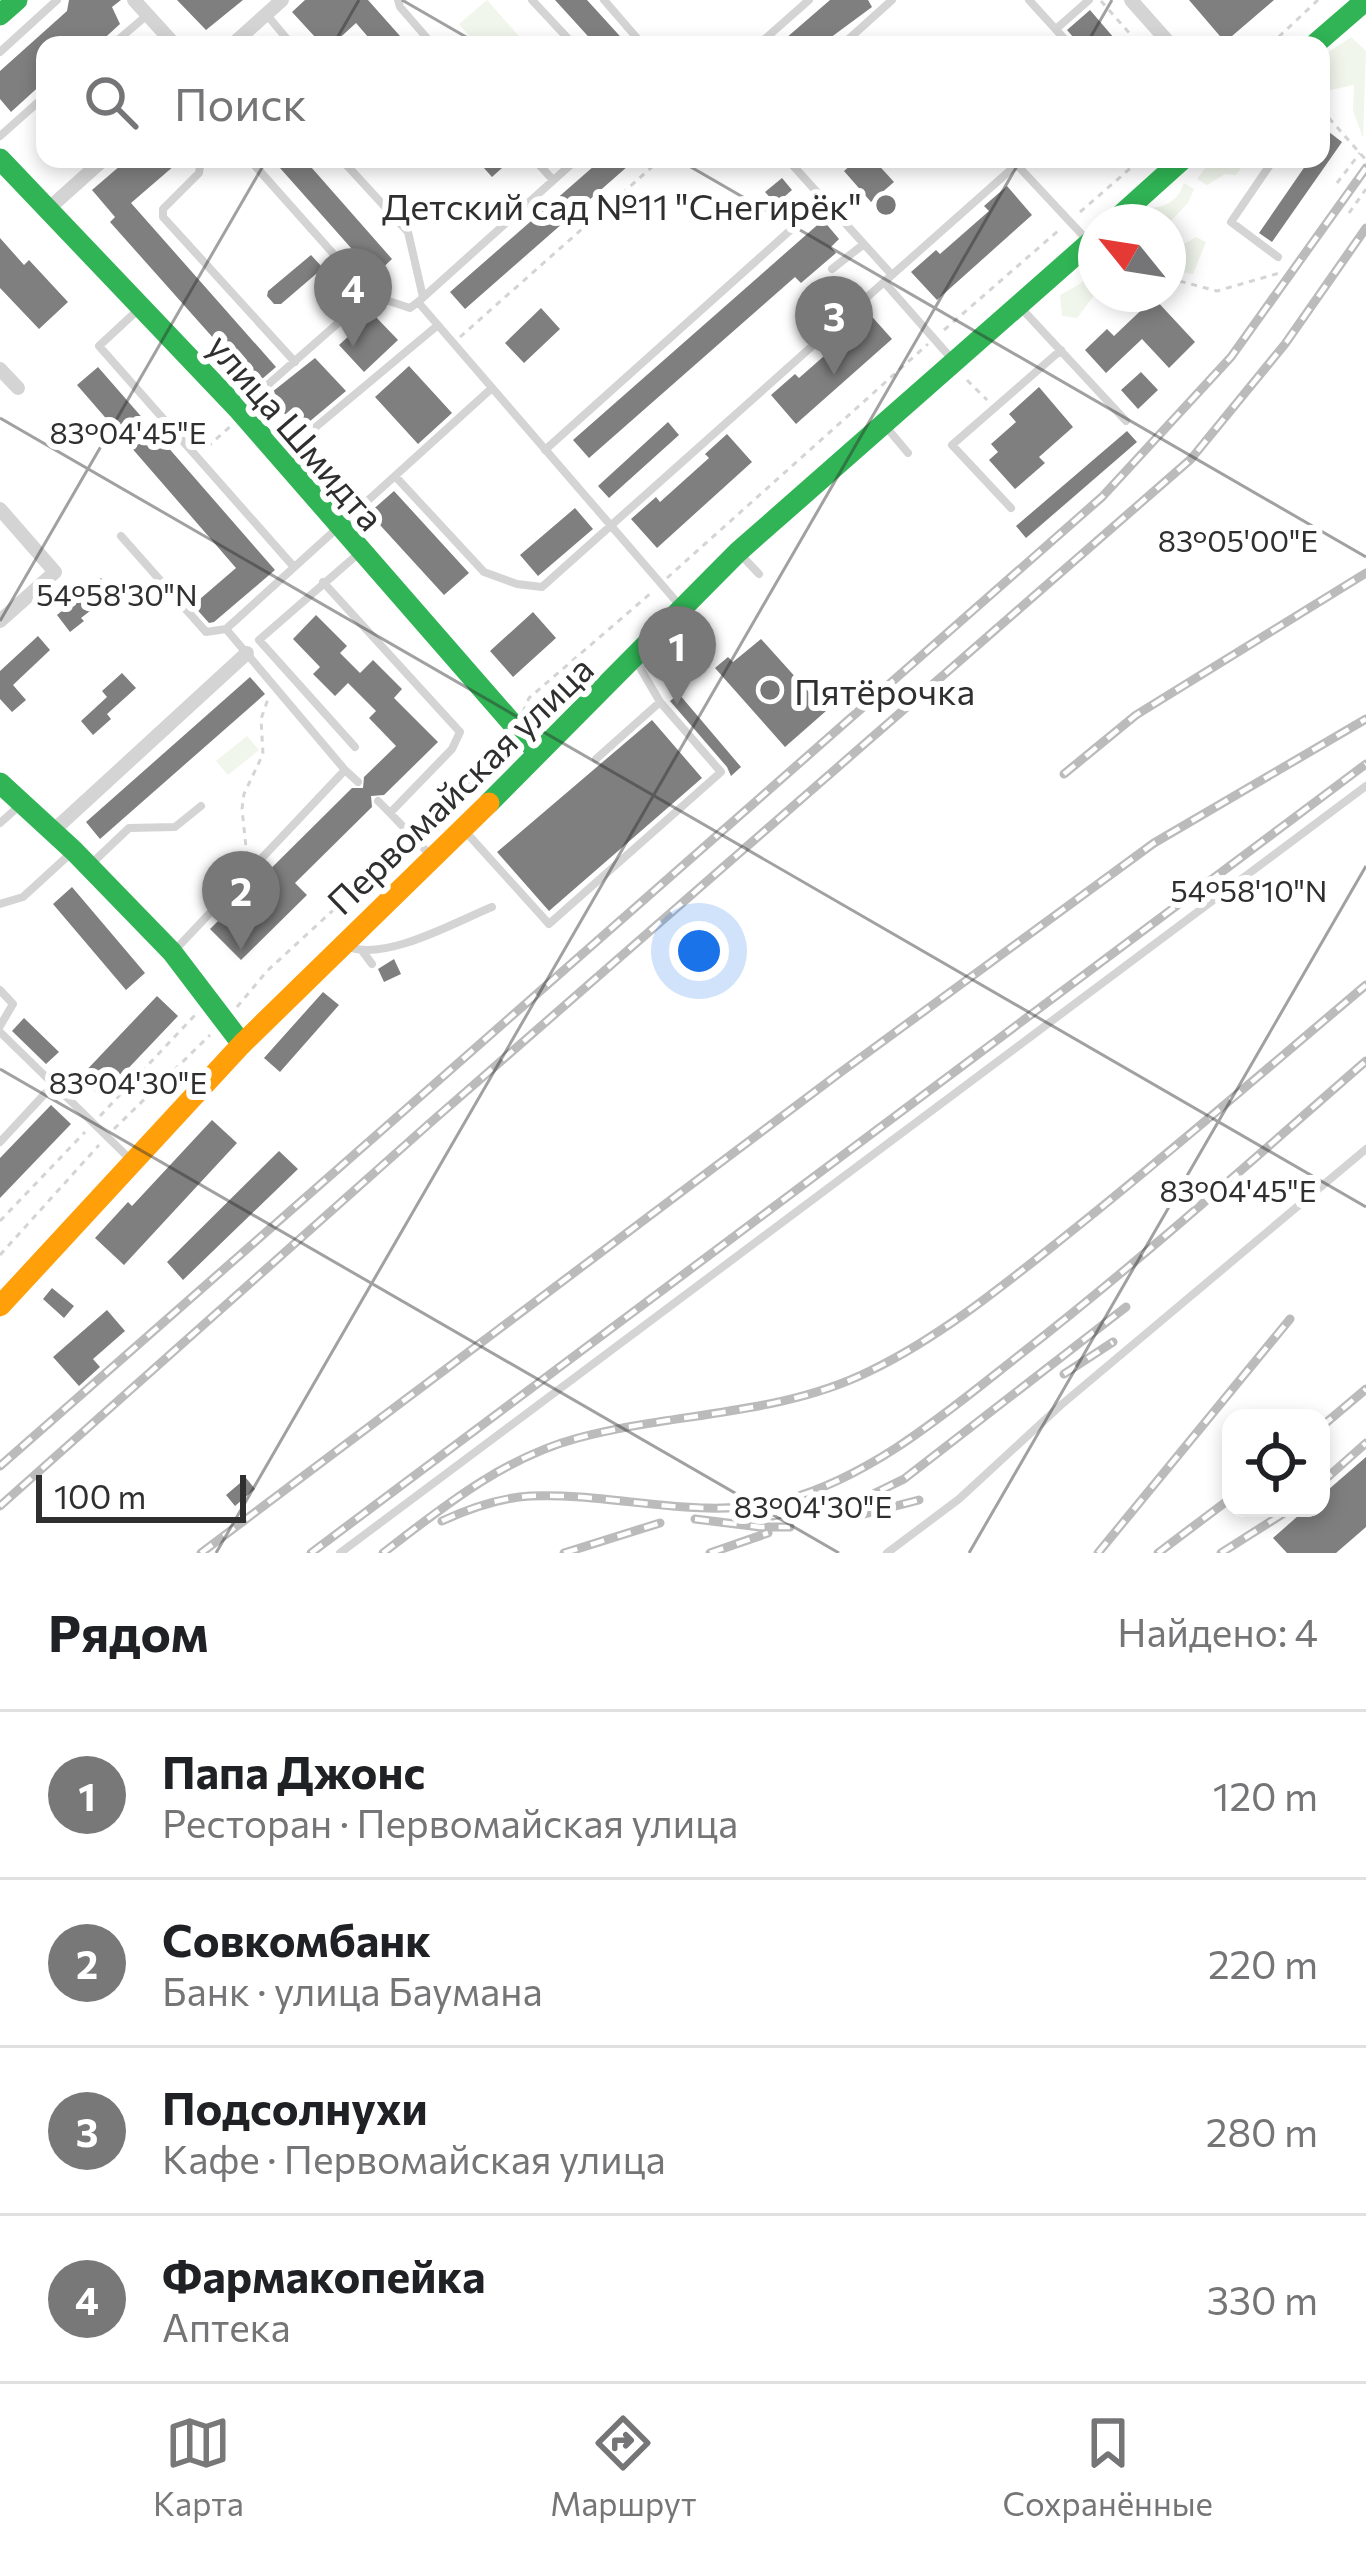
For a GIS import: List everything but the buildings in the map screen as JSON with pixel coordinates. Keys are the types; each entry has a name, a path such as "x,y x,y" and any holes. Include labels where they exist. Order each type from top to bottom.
{"main road":[{"path":"0,15 17,0"},
{"path":"1324,36 1366,0"},
{"name":"улица Шмидта","path":"0,159 242,412 538,753"},
{"path":"1133,204 1174,168"},
{"name":"Первомайская улица","path":"0,1306 242,1043 353,948 432,857 738,552 882,422 960,370 1017,303 1078,252"},
{"path":"0,783 172,952 242,1043"}],"street":[{"path":"1131,0 1163,36"},
{"path":"241,36 275,4"},
{"path":"141,5 167,36"},
{"path":"46,211 94,168"},
{"path":"0,369 18,388"},
{"path":"0,509 56,572 0,621"},
{"path":"53,831 248,653"}],"lane":[{"path":"0,52 58,0"},
{"path":"398,0 425,36"},
{"path":"532,0 566,36"},
{"path":"604,0 635,36"},
{"path":"768,36 809,0"},
{"path":"852,36 892,0"},
{"path":"1029,0 1062,36"},
{"path":"1056,29 1089,0"},
{"path":"275,4 288,36"},
{"path":"119,36 141,5"},
{"path":"2,130 36,103"},
{"path":"200,168 163,209 164,217 295,362"},
{"path":"257,168 370,295 410,308 567,168"},
{"path":"349,168 408,232 421,299 437,325 683,609"},
{"path":"542,168 553,180"},
{"path":"795,168 864,244 960,370"},
{"path":"394,476 484,572 542,587 1013,168"},
{"path":"1025,168 1078,228"},
{"path":"1268,168 1231,222 1278,257"},
{"path":"545,450 824,200"},
{"path":"832,269 864,244"},
{"path":"242,412 370,295"},
{"path":"1017,303 1126,421"},
{"path":"140,308 99,346 294,567"},
{"path":"280,457 437,325"},
{"path":"1011,508 952,445 1061,350"},
{"path":"121,536 206,632 226,629 493,388"},
{"path":"882,422 908,453"},
{"path":"738,552 759,574"},
{"path":"355,747 260,640 360,553"},
{"path":"323,582 460,732 452,749 390,812"},
{"path":"226,629 358,782"},
{"path":"464,829 549,924 722,772 660,702 634,658"},
{"path":"596,759 660,702"},
{"path":"172,952 345,770"},
{"path":"340,1553 1366,786"},
{"path":"378,801 432,857"},
{"path":"0,823 20,805"},
{"path":"0,904 23,898 129,828 176,827 201,806"},
{"path":"353,948 390,948 492,907"},
{"path":"353,948 371,964"},
{"path":"0,989 13,1004 0,1029 133,1162"},
{"path":"0,1142 53,1085"},
{"path":"887,1553 958,1499 1061,1405 1366,1149"}],"path":[{"path":"1100,0 1132,36"},
{"path":"1280,36 1318,0"},
{"path":"1330,119 1366,160"},
{"path":"1337,183 1360,153"},
{"path":"453,343 651,168"},
{"path":"0,1255 106,1137 226,1021 267,971 504,755 529,698 1131,168"},
{"path":"1349,213 1366,189"},
{"path":"1186,283 1217,291 1282,272"},
{"path":"960,370 994,407"},
{"path":"196,456 242,412"},
{"path":"248,872 244,794 263,754 265,705 277,688"},
{"path":"0,1221 210,1000"}],"shaded area":[{"path":"487,0 519,36 469,36 459,24"},
{"path":"1351,37 1366,51 1363,138 1353,111 1354,85 1330,90 1330,51"},
{"path":"1205,168 1241,168 1236,175 1225,174 1207,185 1197,179"},
{"path":"1184,183 1194,189 1186,205 1167,204"},
{"path":"1196,237 1206,242 1193,274 1186,273 1186,243"},
{"path":"1078,285 1082,312 1077,318 1062,316 1060,295"},
{"path":"247,736 259,750 228,775 216,761"}],"railway":[{"path":"0,1466 1102,497 1231,357 1366,168"},
{"path":"0,1506 430,1123 1191,459 1285,344 1366,228"},
{"path":"1064,774 1136,715 1366,573"},
{"path":"201,1553 1154,843 1366,719"},
{"path":"311,1553 1366,764"},
{"path":"383,1553 475,1486 551,1447 615,1430 800,1397 870,1371 920,1344 1036,1260 1366,985"},
{"path":"442,1521 485,1504 530,1496 690,1507 753,1506 785,1500 849,1475 936,1420 1062,1321 1366,1061"},
{"path":"772,1516 863,1499 904,1479 1126,1307"},
{"path":"1098,1553 1290,1319"},
{"path":"1064,1374 1113,1342"},
{"path":"1330,1419 1366,1389"},
{"path":"1330,1475 1366,1443"},
{"path":"849,1518 919,1500"},
{"path":"1158,1553 1222,1505"},
{"path":"1221,1553 1278,1517"},
{"path":"695,1519 790,1527"},
{"path":"564,1553 660,1523"},
{"path":"710,1553 768,1533"}],"traffic: fast":[{"path":"0,15 17,0"},
{"path":"1324,36 1366,0"},
{"path":"0,159 239,410 538,753"},
{"path":"1133,204 1173,168"},
{"path":"489,803 738,552 1078,253"},
{"path":"0,783 172,952 242,1044"}],"traffic: slow":[{"path":"0,1306 242,1044 489,803"}],"place":[{"name":"Детский сад №11 \"Снегирёк\"","path":"886,205"},
{"name":"Фармакопейка","path":"353,347"},
{"name":"Подсолнухи","path":"834,375"},
{"name":"Пятёрочка","path":"770,690"},
{"name":"Папа Джонс","path":"677,705"},
{"name":"Совкомбанк","path":"241,950"}]}
